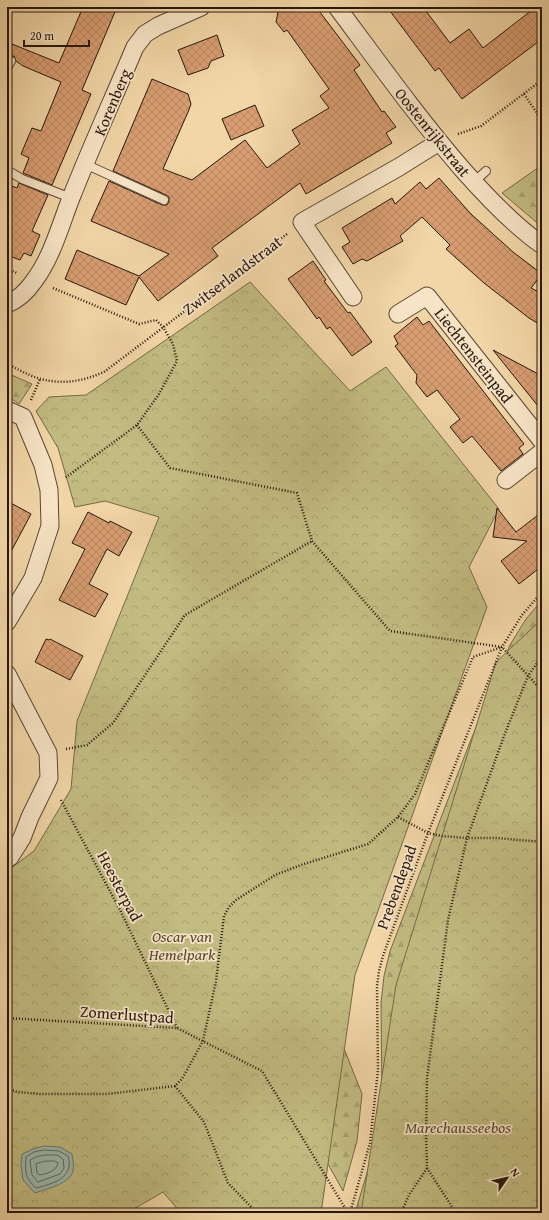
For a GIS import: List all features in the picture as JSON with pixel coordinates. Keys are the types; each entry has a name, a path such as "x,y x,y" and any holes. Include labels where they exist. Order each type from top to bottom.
{"street":[{"name":"Korenberg","path":"7,304 13,302 25,292 35,281 48,259 71,198 135,47 145,34 158,26 202,7"},
{"name":"Oostenrijkstraat","path":"337,7 439,142 480,177 501,211 542,245"},
{"path":"353,297 302,222 399,167 439,142"},
{"name":"Liechtensteinpad","path":"398,314 427,296 542,441"},
{"path":"7,410 24,417 44,465 49,490 50,526 33,578 7,622"},
{"path":"506,480 542,452"},
{"path":"7,674 48,753 49,778 30,817 22,838 10,857 7,859"}],"lane":[{"path":"85,164 164,200"},
{"path":"7,170 22,179 71,198"}],"path":[{"path":"439,142 480,126 542,80"},
{"path":"524,94 537,113 542,128"},
{"name":"Zwitserlandstraat","path":"7,364 40,379 62,382 89,379 104,372 302,222"},
{"path":"35,281 139,324 156,320 163,327 174,344 177,361 159,394 137,425 49,490"},
{"path":"137,425 170,468 297,493 312,541 390,631 502,647 542,691"},
{"path":"48,753 87,744 113,723 185,615 312,541"},
{"name":"Prebendepad","path":"349,1213 370,1143 378,1070 377,986 379,971 428,833 502,647 522,614 542,592"},
{"path":"7,1089 18,1092 40,1094 107,1094 175,1086 182,1079 203,1041 216,981 224,916 229,907 236,900 275,875 301,865 368,844 398,817 415,794 473,657 502,647"},
{"path":"456,1213 427,1168 426,1136 427,1078 448,920 467,838 504,736 528,676 542,656"},
{"name":"Heesterpad","path":"49,778 120,910 177,1028"},
{"path":"398,817 428,833 442,836 496,838 542,842"},
{"name":"Zomerlustpad","path":"7,1018 177,1028 262,1071 349,1213"},
{"path":"175,1086 204,1122 228,1183 257,1213"},
{"path":"401,1213 409,1195 427,1168"}],"green space":[{"path":"542,165 542,227 502,193"},
{"name":"Oscar van Hemelpark","path":"250,282 350,391 386,367 499,509 469,567 487,607 355,975 321,1213 181,1213 163,1192 127,1213 7,1213 7,871 34,851 71,789 77,721 159,517 105,501 75,507 58,448 36,411 49,397 86,395"},
{"path":"7,373 32,384 19,404 7,396"},
{"path":"542,600 542,632 395,1213 355,1213 376,1143 382,1099 381,1003 384,976 390,951 470,742 510,645 526,619"},
{"name":"Marechausseebos","path":"542,619 542,1207 538,1213 361,1213 396,985 496,662"},
{"path":"328,1008 362,1094 357,1141 343,1191 294,1103"}],"water":[{"path":"44,1146 60,1147 72,1154 73,1171 71,1176 63,1183 35,1193 23,1180 21,1166 22,1154"}],"building":[{"path":"83,7 117,7 82,90 91,94 52,185 23,173 29,158 21,154 32,128 41,131 61,82 23,66 16,61 14,56 10,56 7,53 7,42 59,63"},
{"path":"279,7 316,7 360,65 354,70 382,112 384,111 396,127 386,133 392,143 306,194 300,183 212,248 218,256 158,301 139,277 126,305 65,279 77,250 139,276 169,254 91,221 109,181 162,205 167,205 169,202 169,197 166,195 113,171 152,79 188,94 191,104 163,169 192,180 245,140 267,168 300,144 292,130 329,108 320,96 329,89 287,30 284,32 276,22"},
{"path":"387,7 423,7 450,43 469,29 483,48 536,7 542,7 542,39 462,99 439,68 435,71"},
{"path":"217,35 224,56 211,61 208,68 188,75 178,50"},
{"path":"255,105 264,126 231,140 222,119"},
{"path":"439,178 471,214 513,252 542,274 531,288 542,294 542,326 529,318 484,283 446,249 450,245 422,217 400,236 403,241 367,261 362,259 353,264 342,247 350,242 342,228 392,198 395,204 420,182 426,189"},
{"path":"19,183 48,195 32,231 40,235 31,256 24,253 20,260 7,255 7,184 17,188"},
{"path":"313,261 326,280 324,281 348,313 350,312 372,342 352,356 330,327 327,329 319,317 317,319 288,279"},
{"path":"417,317 423,325 429,321 524,444 519,448 523,454 501,471 472,436 463,443 450,427 460,419 437,390 427,397 416,383 417,375 395,346 398,344 394,336"},
{"path":"493,350 542,376 542,411"},
{"path":"7,501 31,514 7,559"},
{"path":"497,508 516,532 542,512 542,566 519,584 501,561 527,541 493,537"},
{"path":"88,512 109,523 110,521 132,532 119,556 107,549 89,584 108,594 95,617 59,600 85,549 72,543"},
{"path":"46,639 50,639 83,656 70,680 35,662"}]}
